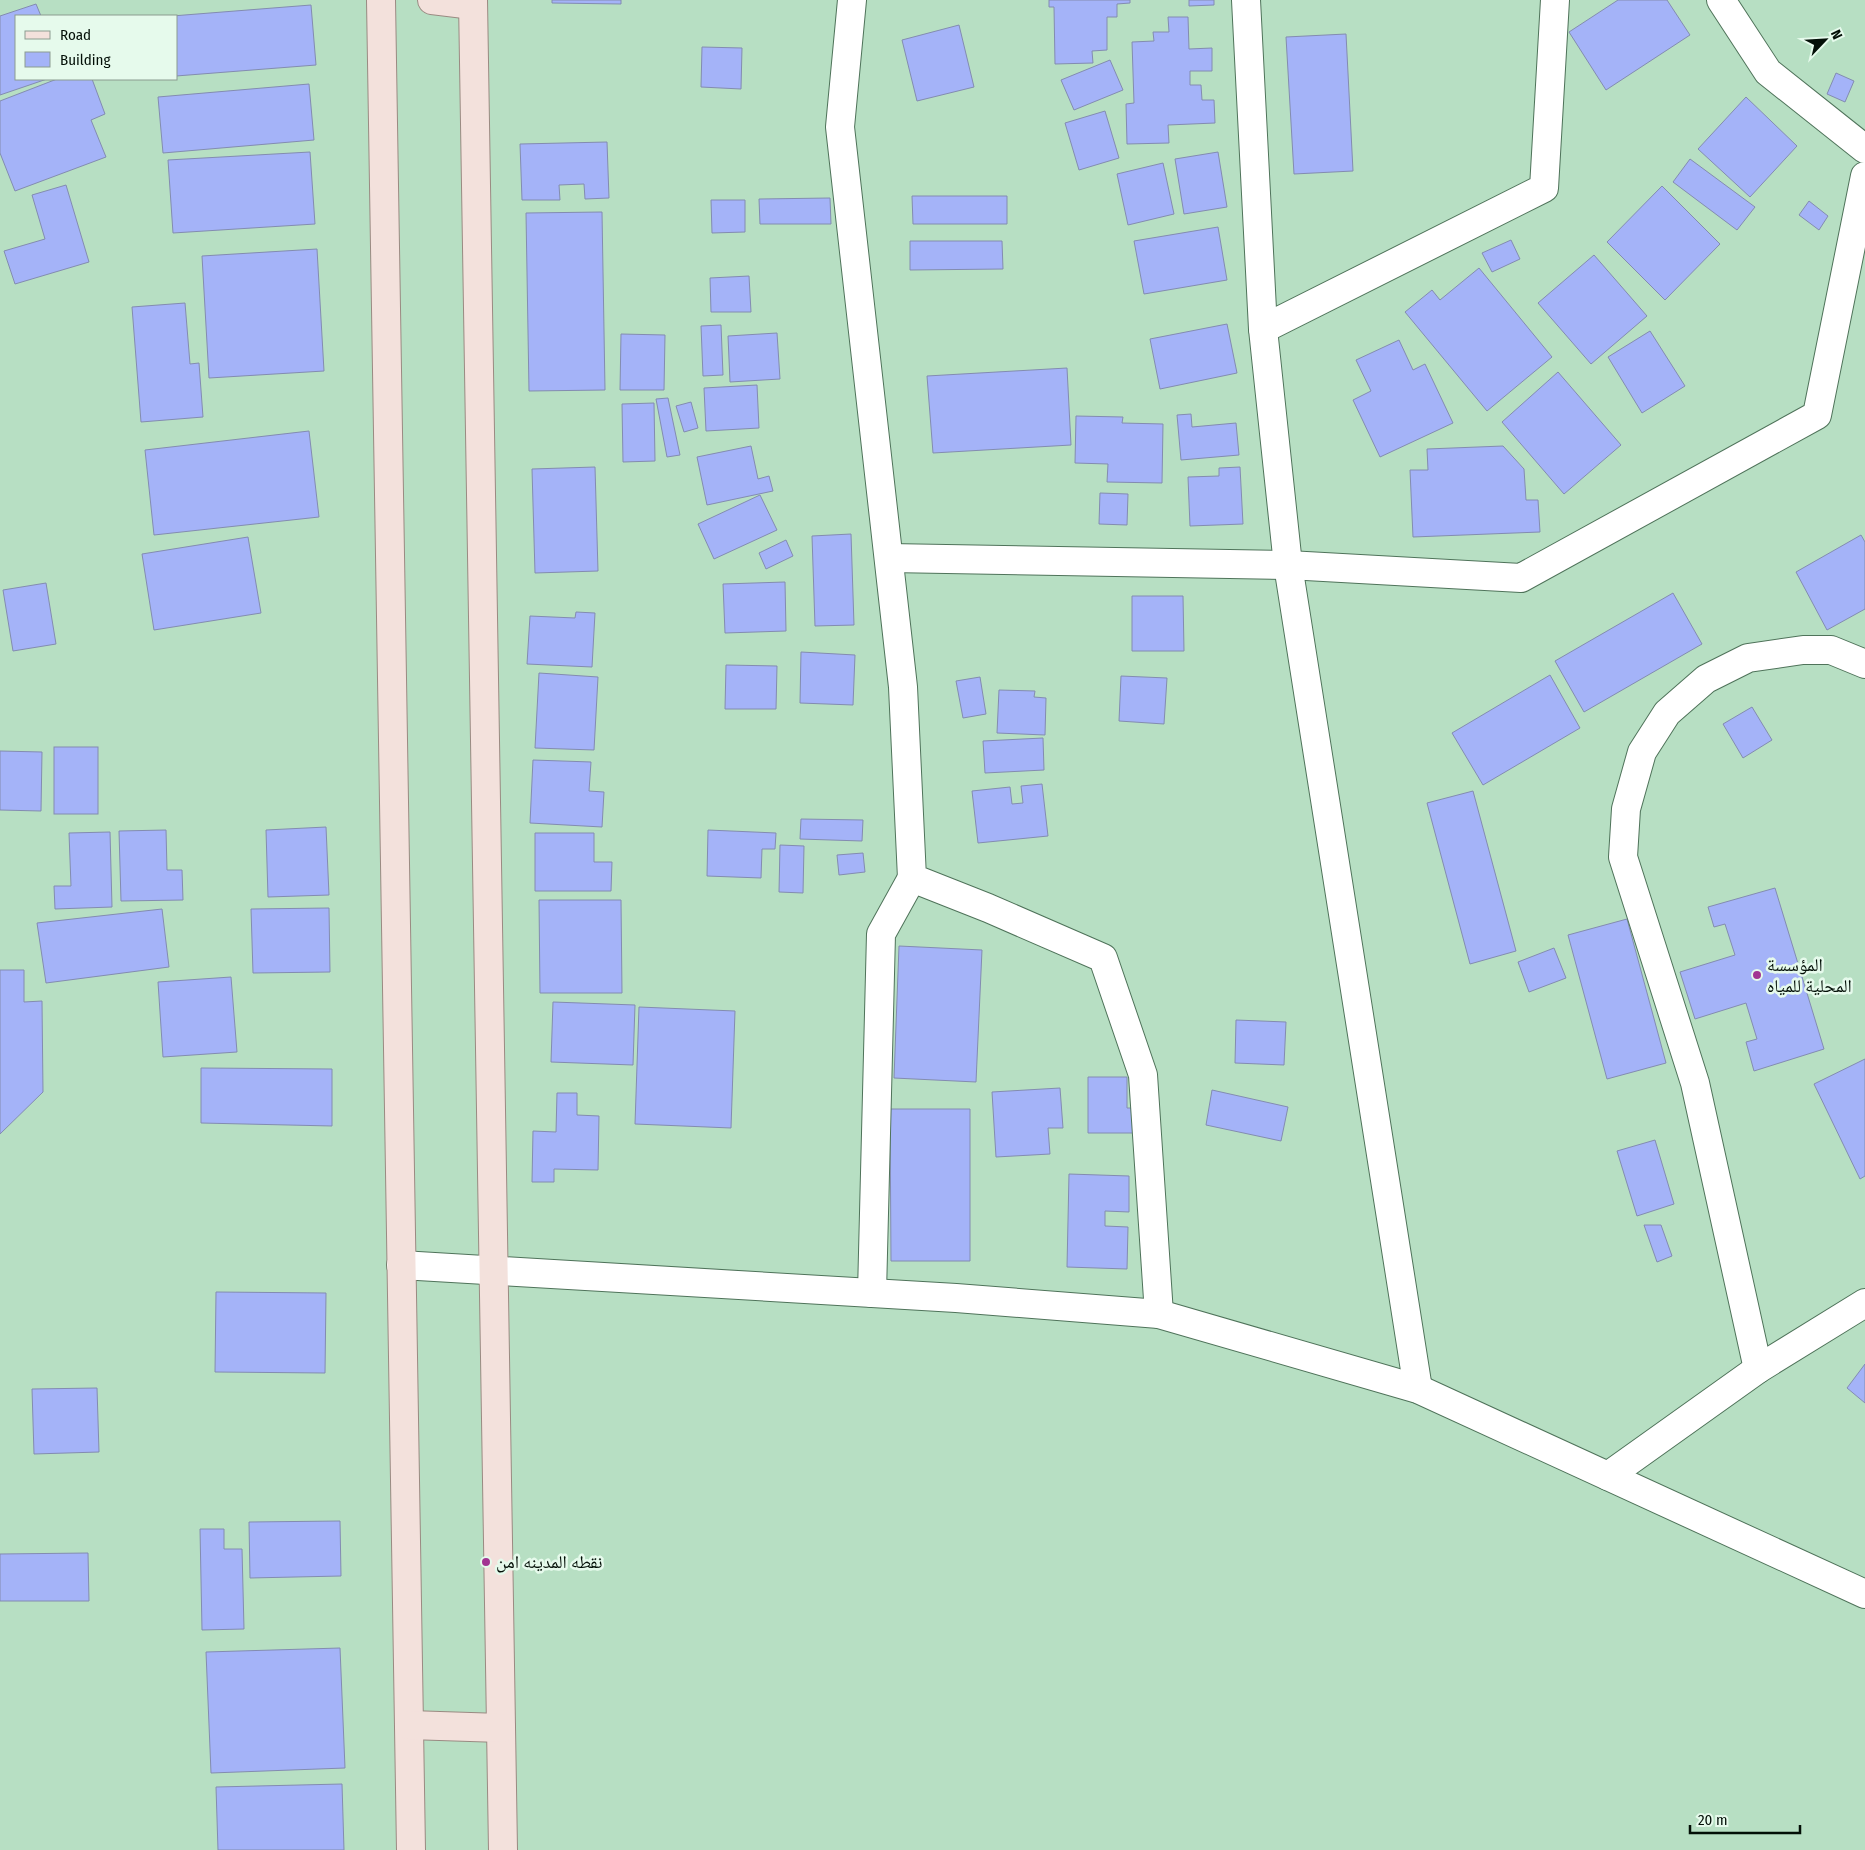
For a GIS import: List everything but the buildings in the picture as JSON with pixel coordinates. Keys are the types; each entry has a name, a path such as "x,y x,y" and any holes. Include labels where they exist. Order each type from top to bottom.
{"main road":[{"path":"380,0 411,1850"},
{"path":"432,0 473,3 503,1850"},
{"path":"409,1726 501,1728"}],"street":[{"path":"852,0 840,128 903,687 912,878 881,934 872,1292"},
{"path":"1246,0 1263,329 1288,565 1418,1389"},
{"path":"1263,329 1544,188 1555,0"},
{"path":"1721,0 1768,72 1865,149"},
{"path":"889,558 1288,565 1521,578 1817,415 1865,176"},
{"path":"1758,1369 1694,1083 1623,857 1626,809 1642,752 1667,712 1706,678 1748,658 1803,650 1831,650 1865,664"},
{"path":"912,878 988,908 1103,958 1143,1075 1159,1314"},
{"path":"401,1265 872,1292 1159,1314 1418,1389 1865,1594"},
{"path":"1608,1476 1758,1369 1865,1303"}],"place":[{"name":"المؤسسة المحلية للمياه","path":"1757,975"},
{"name":"نقطه المدينه امن","path":"486,1562"}]}
